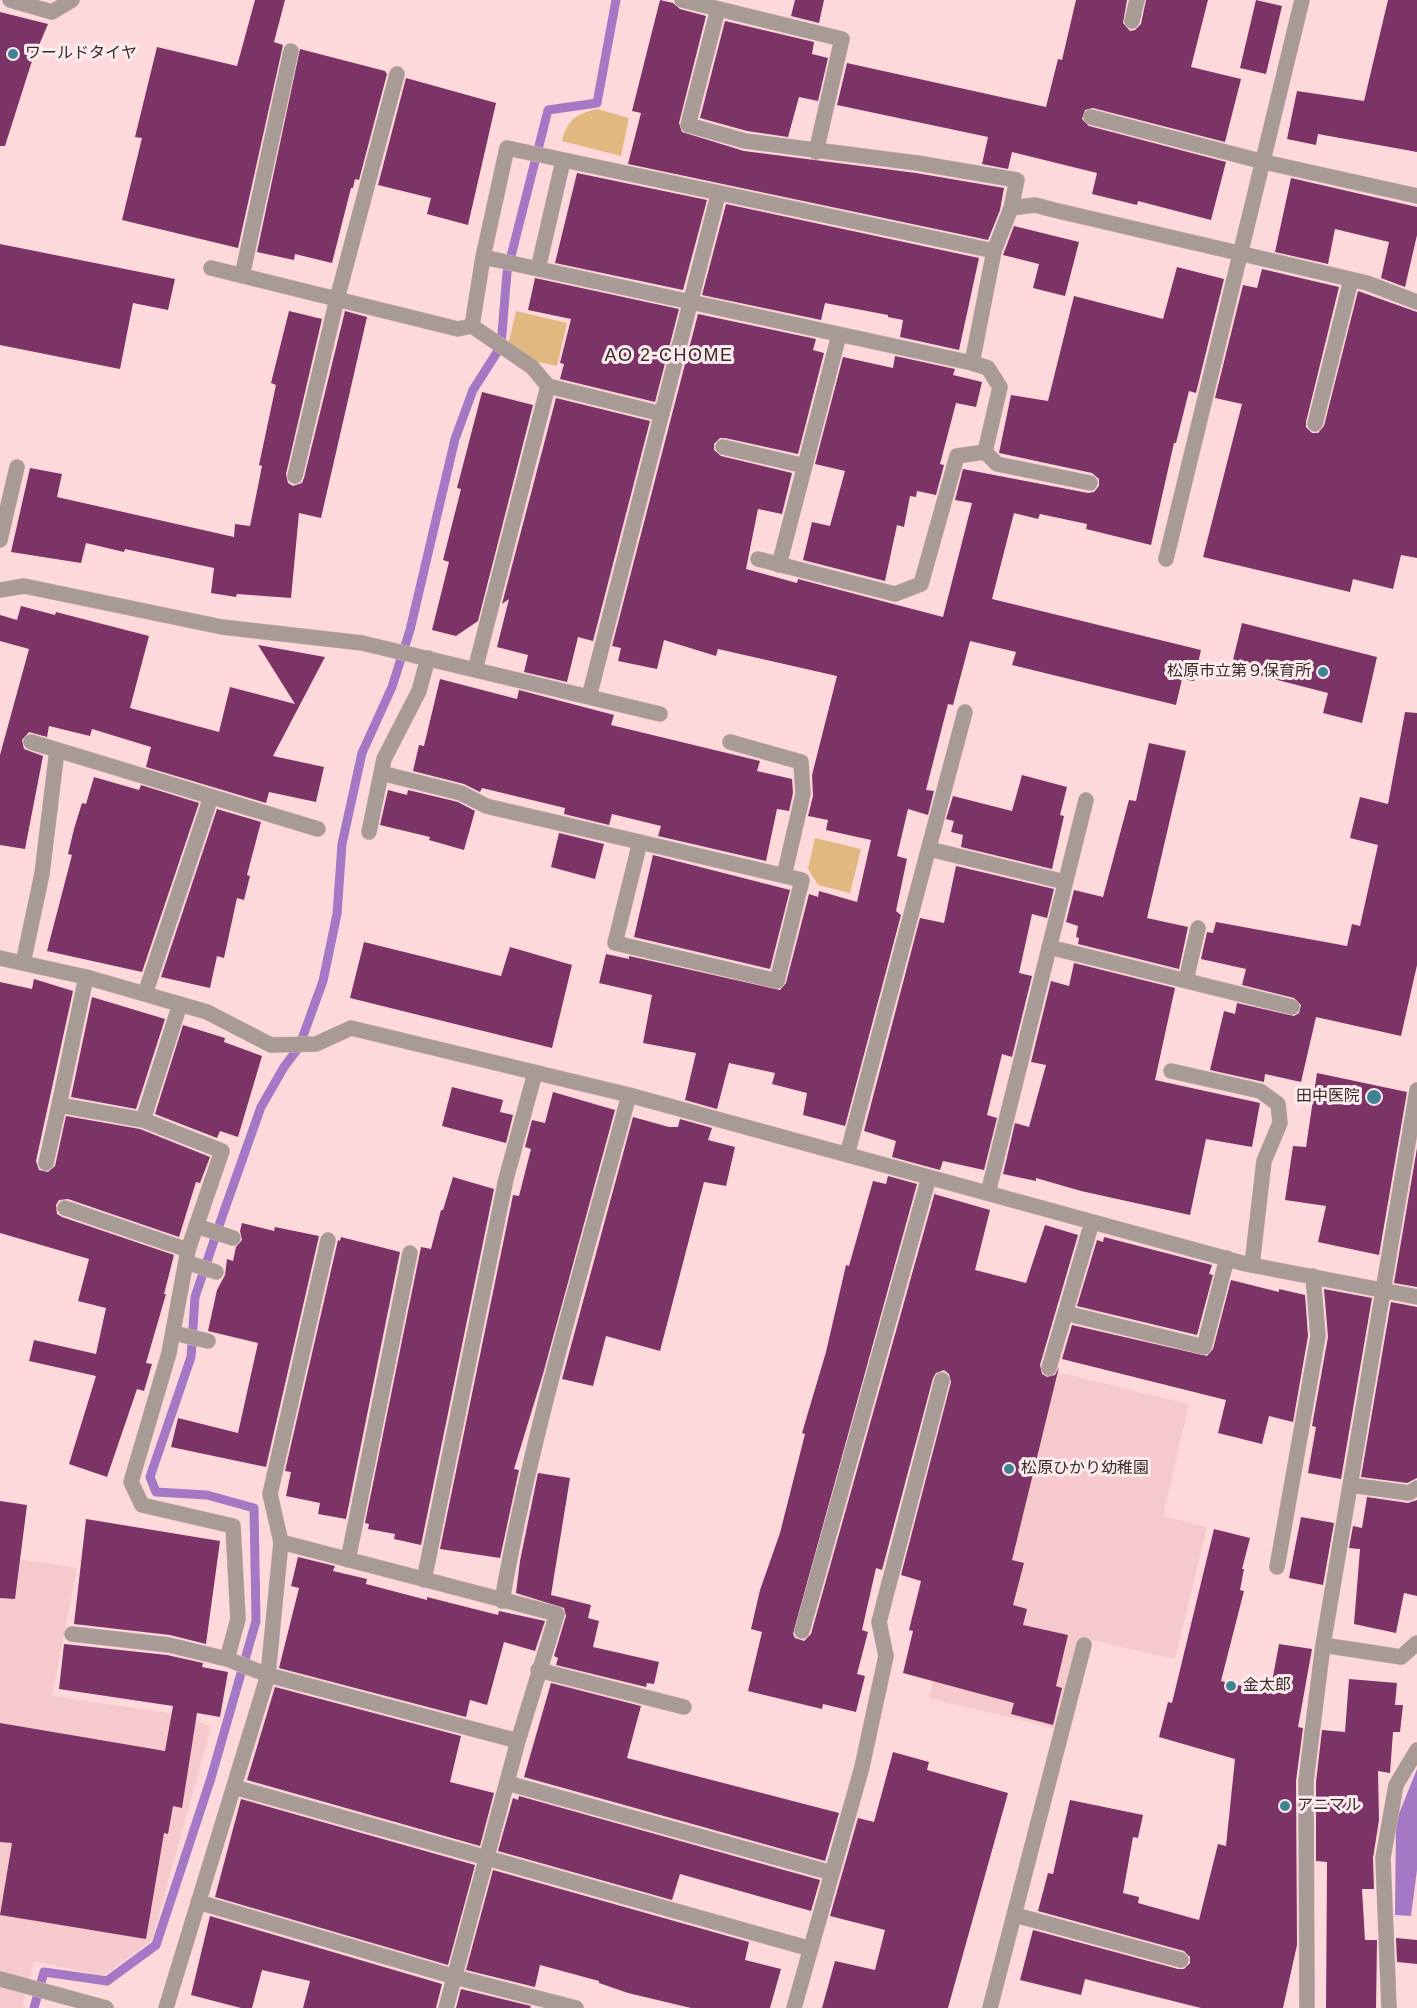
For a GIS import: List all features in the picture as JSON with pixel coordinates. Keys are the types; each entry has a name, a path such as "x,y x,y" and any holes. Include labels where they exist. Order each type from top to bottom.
{"street":[{"path":"10,0 52,12 72,0"},
{"path":"682,0 842,39 816,152"},
{"path":"1132,21 1137,0"},
{"path":"1166,559 1302,0"},
{"path":"718,9 688,125 745,141 816,152 918,162 1017,180 1011,208 994,251 972,363"},
{"path":"242,276 291,51"},
{"path":"295,476 337,299 397,74"},
{"path":"1091,117 1264,162 1417,196"},
{"path":"479,331 487,257 507,148 718,195 994,251"},
{"path":"533,268 559,160"},
{"path":"589,697 718,195"},
{"path":"1011,208 1035,206 1351,280 1417,302"},
{"path":"487,257 988,368 1000,387 985,452"},
{"path":"211,268 458,328 479,331 532,367 549,386 663,414"},
{"path":"1315,424 1351,280"},
{"path":"779,565 838,335"},
{"path":"475,669 549,386"},
{"path":"723,447 805,466"},
{"path":"985,452 998,464 1090,483"},
{"path":"758,559 896,594 921,584 957,456 985,452"},
{"path":"0,540 17,467"},
{"path":"0,590 24,586 222,627 362,643 660,714"},
{"path":"369,832 384,759 419,691 425,658"},
{"path":"847,1155 965,712"},
{"path":"31,742 318,829"},
{"path":"730,742 801,762 803,794 784,876"},
{"path":"23,963 42,874 57,750"},
{"path":"381,773 461,793 486,806 640,842 784,876 802,880 777,981 615,943 640,842"},
{"path":"145,994 211,797"},
{"path":"988,1193 1086,800"},
{"path":"929,849 1065,882"},
{"path":"1186,980 1198,928"},
{"path":"1049,947 1292,1007"},
{"path":"0,958 86,977 207,1012 271,1045 316,1044 351,1028 630,1095 1227,1258 1417,1297"},
{"path":"46,1163 86,977"},
{"path":"143,1120 180,1004"},
{"path":"1170,1071 1260,1091 1278,1104 1280,1123 1264,1161 1252,1264"},
{"path":"424,1580 507,1179 535,1073"},
{"path":"1307,2008 1306,1781 1323,1645 1417,1093"},
{"path":"502,1601 515,1526 536,1437 630,1095"},
{"path":"59,1105 143,1120 222,1151 187,1256 173,1333 131,1482 142,1505 233,1526 238,1619 228,1659"},
{"path":"802,1631 929,1177"},
{"path":"65,1208 187,1256 216,1272"},
{"path":"1049,1368 1092,1222"},
{"path":"196,1226 232,1238"},
{"path":"166,2008 234,1787 265,1673 281,1542 270,1494 328,1240"},
{"path":"348,1560 410,1253"},
{"path":"1065,1313 1204,1347 1227,1258"},
{"path":"1277,1567 1318,1336 1313,1276"},
{"path":"173,1333 208,1341"},
{"path":"795,2008 862,1767 886,1656 879,1622 942,1380"},
{"path":"1350,1485 1409,1493 1417,1488"},
{"path":"281,1542 557,1614 538,1670 446,2008"},
{"path":"72,1634 169,1645 228,1659 265,1673 518,1741"},
{"path":"1323,1645 1401,1657 1417,1643"},
{"path":"990,2008 1084,1645"},
{"path":"538,1670 684,1707"},
{"path":"1389,2008 1383,1858 1396,1785 1417,1750"},
{"path":"507,1783 832,1873"},
{"path":"234,1787 811,1949"},
{"path":"198,1902 455,1977 576,2008"},
{"path":"1015,1915 1181,1960"},
{"path":"0,1979 106,2008"}],"shaded area":[{"path":"597,109 629,118 621,156 562,141 567,128 574,119 583,113"},
{"path":"516,311 567,323 557,366 534,361 508,346"},
{"path":"815,838 861,849 850,893 818,885 808,869"},
{"path":"1003,1359 1189,1404 1163,1516 1207,1527 1175,1659 1092,1640 1070,1732 929,1698"},
{"path":"0,1556 77,1568 52,1696 182,1715 211,1727 152,1940 103,1976 34,1961 22,2008 0,2008"},
{"path":"1417,1769 1417,1870 1411,1916 1395,1915 1396,1821"}],"building":[{"path":"255,0 285,0 274,42 283,45 238,248 122,220 142,138 135,137 157,47 237,66"},
{"path":"660,0 673,3 680,9 706,16 679,123 682,132 744,151 916,173 1004,188 1000,210 988,240 628,164 641,113 632,111"},
{"path":"795,0 824,0 819,23 791,16"},
{"path":"1076,0 1127,0 1123,23 1130,31 1135,30 1141,24 1146,0 1208,0 1191,67 1241,79 1225,142 1093,108 1085,110 1082,119 1089,126 1226,162 1211,220 1138,201 1137,205 1092,194 1097,173 1012,152 1008,169 982,164 988,137 837,105 847,63 1046,107 1058,59 1062,60"},
{"path":"1256,0 1282,6 1266,74 1240,68"},
{"path":"1388,0 1417,0 1417,152 1318,134 1316,145 1287,139 1297,91 1364,101"},
{"path":"0,12 48,24 31,64 5,146 0,146"},
{"path":"725,21 814,42 812,54 828,58 818,101 799,97 788,137 747,131 700,118"},
{"path":"300,49 385,71 387,74 359,180 355,179 353,188 351,188 332,263 295,254 294,260 257,252"},
{"path":"406,78 496,103 468,225 427,214 431,198 378,185"},
{"path":"577,173 707,200 683,290 555,263"},
{"path":"1291,178 1417,207 1417,235 1405,287 1381,278 1389,242 1335,229 1328,264 1275,252"},
{"path":"726,204 979,258 959,350 900,337 903,320 888,317 888,315 825,303 821,320 702,295"},
{"path":"1014,226 1079,242 1065,296 1033,288 1039,264 1003,255"},
{"path":"0,244 175,279 168,310 133,303 120,369 0,345"},
{"path":"1177,267 1224,279 1196,393 1189,391 1176,443 1174,443 1151,545 1086,529 1087,524 1040,514 1038,519 1014,513 992,599 1201,650 1194,681 1182,679 1176,705 1012,665 1016,652 970,641 953,705 948,704 926,790 934,791 928,815 908,809 897,856 907,859 896,911 901,915 845,1126 803,1115 807,1093 772,1084 775,1073 729,1063 717,1109 685,1100 696,1053 643,1043 652,995 599,983 606,954 629,959 629,956 780,990 786,983 809,894 818,897 819,891 857,902 871,840 826,830 828,820 808,816 813,796 812,775 837,676 718,649 716,656 664,640 657,669 618,661 621,648 612,646 698,314 816,339 813,350 824,353 798,454 725,438 720,438 714,444 714,450 721,456 792,473 782,514 758,509 746,569 797,583 798,579 943,617 972,503 955,500 963,469 1088,493 1094,492 1099,486 1099,479 1092,473 999,453 1011,395 1048,401 1074,296 1163,319"},
{"path":"1262,269 1339,287 1306,422 1306,427 1312,433 1318,433 1324,426 1358,291 1417,312 1417,558 1401,555 1393,589 1353,579 1350,592 1203,557 1242,404 1215,398 1243,285 1257,288"},
{"path":"535,278 679,309 655,402 560,379 564,364 560,363 571,319 528,310"},
{"path":"289,311 322,319 286,474 288,483 293,486 302,483 304,478 345,311 367,317 321,518 299,513 291,598 237,594 236,597 211,593 214,568 125,549 124,552 86,543 81,563 11,552 30,468 62,474 57,497 234,537 235,524 250,526 262,466 259,465 276,385 271,383"},
{"path":"895,356 955,369 953,375 982,382 976,407 956,403 940,464 944,465 936,495 917,491 916,497 910,496 904,527 897,525 885,581 803,560 812,522 830,526 845,471 815,464 843,357 893,368"},
{"path":"482,392 533,405 478,621 456,636 432,630 449,562 443,560 461,489 457,488"},
{"path":"556,398 650,421 593,641 578,637 567,682 524,672 528,655 497,647 509,599 502,604"},
{"path":"21,606 55,615 56,612 149,636 130,708 219,732 230,687 295,704 258,645 325,657 273,756 324,767 316,802 269,792 266,803 146,767 151,747 92,729 90,736 49,726 47,737 29,732 22,740 24,749 43,756 25,849 0,845 0,755 29,649 0,641 0,615 17,620"},
{"path":"1242,623 1377,657 1362,723 1323,713 1328,693 1231,668"},
{"path":"440,679 517,699 519,690 614,715 611,725 760,761 757,771 792,779 793,793 789,811 777,809 766,861 658,836 661,826 612,814 609,825 564,814 565,808 482,788 480,792 464,784 413,771 419,745 424,746"},
{"path":"1405,712 1417,713 1417,965 1401,1036 1316,1017 1301,1082 1265,1074 1264,1082 1210,1070 1224,1011 1235,1014 1237,1003 1294,1016 1299,1013 1301,1005 1294,998 1242,985 1246,969 1201,959 1207,932 1213,933 1216,922 1347,946 1352,924 1360,926 1378,845 1350,838 1360,797 1388,804"},
{"path":"1149,743 1186,751 1147,918 1188,927 1179,969 1078,944 1079,938 1076,937 1078,926 1066,922 1074,890 1103,897 1129,800 1136,801"},
{"path":"1022,775 1067,787 1060,815 1064,816 1052,869 961,847 963,835 951,832 954,821 946,819 953,796 1012,811"},
{"path":"94,777 139,790 141,785 199,803 142,972 47,951 72,855 68,854 74,829 82,803 86,804"},
{"path":"388,790 407,795 408,790 458,802 475,811 464,850 429,840 430,837 380,825"},
{"path":"217,809 261,822 247,875 250,876 244,900 237,898 224,958 217,956 210,988 161,977"},
{"path":"559,833 604,844 595,879 551,867"},
{"path":"653,855 790,890 770,969 634,937"},
{"path":"956,866 1054,889 1047,918 1032,914 1019,973 1032,976 1012,1057 1002,1054 987,1115 997,1118 984,1170 943,1161 940,1170 892,1157 896,1141 864,1131 920,918 944,923"},
{"path":"364,942 501,976 510,947 572,965 552,1048 350,998"},
{"path":"1074,963 1175,988 1155,1080 1260,1103 1252,1147 1206,1139 1190,1215 1081,1191 1036,1178 1036,1181 1003,1174 1015,1123 1029,1127 1046,1065 1031,1062 1051,981 1069,986"},
{"path":"34,979 73,991 36,1161 39,1170 48,1172 55,1166 66,1116 140,1129 210,1157 200,1183 196,1182 179,1237 68,1199 59,1200 56,1205 57,1214 62,1217 174,1255 164,1294 166,1294 146,1363 152,1364 144,1391 137,1389 107,1477 69,1464 96,1376 29,1361 34,1340 96,1354 106,1308 78,1301 89,1259 0,1233 0,982 32,989"},
{"path":"92,997 165,1019 136,1109 71,1097"},
{"path":"183,1025 225,1038 224,1042 262,1056 238,1137 220,1131 217,1138 155,1114"},
{"path":"1317,1073 1407,1092 1379,1255 1318,1242 1326,1206 1285,1200 1293,1146 1306,1147"},
{"path":"452,1087 503,1100 500,1112 513,1115 506,1143 442,1126"},
{"path":"553,1092 615,1110 543,1374 514,1469 519,1470 500,1558 440,1549 513,1195 519,1196 531,1149 525,1147 532,1120 545,1123"},
{"path":"633,1117 669,1127 678,1127 680,1119 712,1128 708,1140 735,1147 726,1186 704,1182 660,1351 606,1336 593,1386 562,1379"},
{"path":"1417,1148 1417,1287 1394,1283"},
{"path":"888,1176 917,1184 793,1634 795,1638 804,1641 811,1634 934,1194 990,1210 975,1270 1026,1283 1045,1225 1078,1235 1040,1365 1042,1374 1047,1377 1055,1375 1059,1367 1012,1560 1024,1563 1013,1605 1027,1609 1023,1625 1068,1635 1056,1686 1062,1688 1053,1725 1011,1714 1014,1703 903,1673 913,1631 909,1630 921,1581 901,1575 951,1382 949,1374 944,1370 936,1373 933,1378 882,1570 876,1568 862,1630 868,1632 857,1674 865,1676 856,1712 823,1704 822,1709 748,1691 762,1632 751,1629 760,1590 780,1533 805,1434 802,1433 826,1352 846,1265 849,1266 873,1181 886,1184"},
{"path":"453,1177 494,1189 421,1545 394,1539 395,1534 368,1529 369,1524 365,1523 421,1247 431,1249 441,1210 443,1210"},
{"path":"242,1223 274,1231 275,1227 319,1236 266,1467 171,1447 178,1418 238,1433 258,1343 208,1331 217,1290 225,1275 227,1259 233,1261 236,1247 242,1240 240,1231"},
{"path":"341,1237 400,1252 346,1519 318,1514 320,1503 286,1496 291,1472 285,1471 338,1240 340,1241"},
{"path":"1104,1237 1212,1265 1209,1274 1213,1275 1197,1335 1077,1306 1097,1240 1103,1242"},
{"path":"1231,1280 1279,1292 1279,1289 1305,1295 1308,1336 1293,1422 1269,1416 1262,1444 1218,1433 1226,1400 1062,1359 1072,1325 1207,1356 1213,1349"},
{"path":"1324,1289 1372,1298 1341,1479 1308,1473 1316,1427 1312,1426 1328,1337"},
{"path":"1391,1302 1417,1307 1417,1478 1407,1483 1361,1477"},
{"path":"538,1473 570,1478 551,1595 591,1605 588,1618 599,1621 593,1647 659,1662 654,1684 647,1683 646,1687 556,1665 558,1658 554,1656 566,1616 564,1608 516,1593 520,1561"},
{"path":"1367,1497 1408,1503 1417,1500 1417,1596 1404,1593 1396,1633 1354,1624 1360,1549 1349,1548 1353,1526 1362,1528"},
{"path":"0,1501 27,1505 15,1599 0,1598"},
{"path":"1301,1517 1334,1523 1323,1585 1289,1578"},
{"path":"86,1519 220,1541 206,1644 170,1635 74,1624"},
{"path":"1214,1529 1250,1538 1242,1569 1244,1569 1240,1590 1244,1591 1221,1681 1270,1693 1279,1644 1312,1649 1298,1727 1303,1728 1296,1781 1297,1945 1283,2008 1201,2008 1085,1979 1081,1995 1020,1980 1033,1930 1178,1969 1184,1969 1190,1963 1190,1957 1184,1951 1038,1911 1048,1873 1053,1874 1070,1800 1143,1815 1138,1838 1133,1837 1123,1893 1139,1897 1138,1903 1199,1920 1218,1844 1226,1846 1235,1759 1159,1737 1168,1702 1172,1703"},
{"path":"298,1557 335,1566 333,1571 367,1579 366,1584 427,1600 427,1597 498,1615 499,1611 545,1621 535,1651 504,1642 487,1705 470,1700 466,1717 279,1668 299,1588 291,1586"},
{"path":"64,1644 167,1655 203,1663 202,1667 228,1672 220,1717 197,1713 182,1808 173,1806 168,1834 164,1833 146,1939 0,1915 12,1843 0,1842 0,1723 165,1751 173,1706 59,1689"},
{"path":"1349,1679 1397,1683 1395,1705 1403,1705 1400,1732 1393,1732 1390,1773 1378,1771 1379,1820 1373,1858 1374,1889 1362,1889 1365,1940 1377,1940 1376,2008 1326,2008 1327,1862 1316,1861 1316,1782 1322,1730 1345,1732"},
{"path":"551,1683 641,1706 627,1758 839,1813 825,1861 524,1777"},
{"path":"275,1687 461,1736 450,1782 494,1793 480,1846 247,1780"},
{"path":"893,1752 929,1762 927,1770 1008,1793 948,2008 822,2008 835,1961 875,1970 885,1930 830,1916 858,1818 874,1822"},
{"path":"519,1796 820,1880 811,1911 680,1874 672,1900 498,1851 513,1798 518,1800"},
{"path":"241,1799 475,1865 448,1965 215,1897"},
{"path":"493,1870 749,1942 745,1960 781,1969 770,2008 691,2008 628,1993 599,1983 599,1981 540,1965 535,1987 466,1970"},
{"path":"210,1916 442,1984 436,2008 303,2008 310,1981 262,1970 252,2008 241,2008 191,1995"},
{"path":"1396,1938 1417,1940 1417,1964 1397,1962"},
{"path":"461,1989 531,2006 530,2008 456,2008"}],"waterway":[{"path":"34,2008 44,1972 107,1981 156,1945 211,1778 256,1621 254,1508 207,1495 156,1492 150,1477 191,1357 195,1297 223,1214 261,1107 284,1067 299,1047 323,981 337,914 342,844 362,753 392,687 410,630 455,439 473,390 501,346 507,272 548,110 597,103 616,0"}],"place":[{"name":"ワールドタイヤ","path":"13,54"},
{"name":"松原市立第９保育所","path":"1323,672"},
{"name":"田中医院","path":"1374,1097"},
{"name":"松原ひかり幼稚園","path":"1009,1469"},
{"name":"金太郎","path":"1231,1686"},
{"name":"アニマル","path":"1285,1806"}],"district":[{"name":"AO 2-CHOME","path":"669,356"}]}
